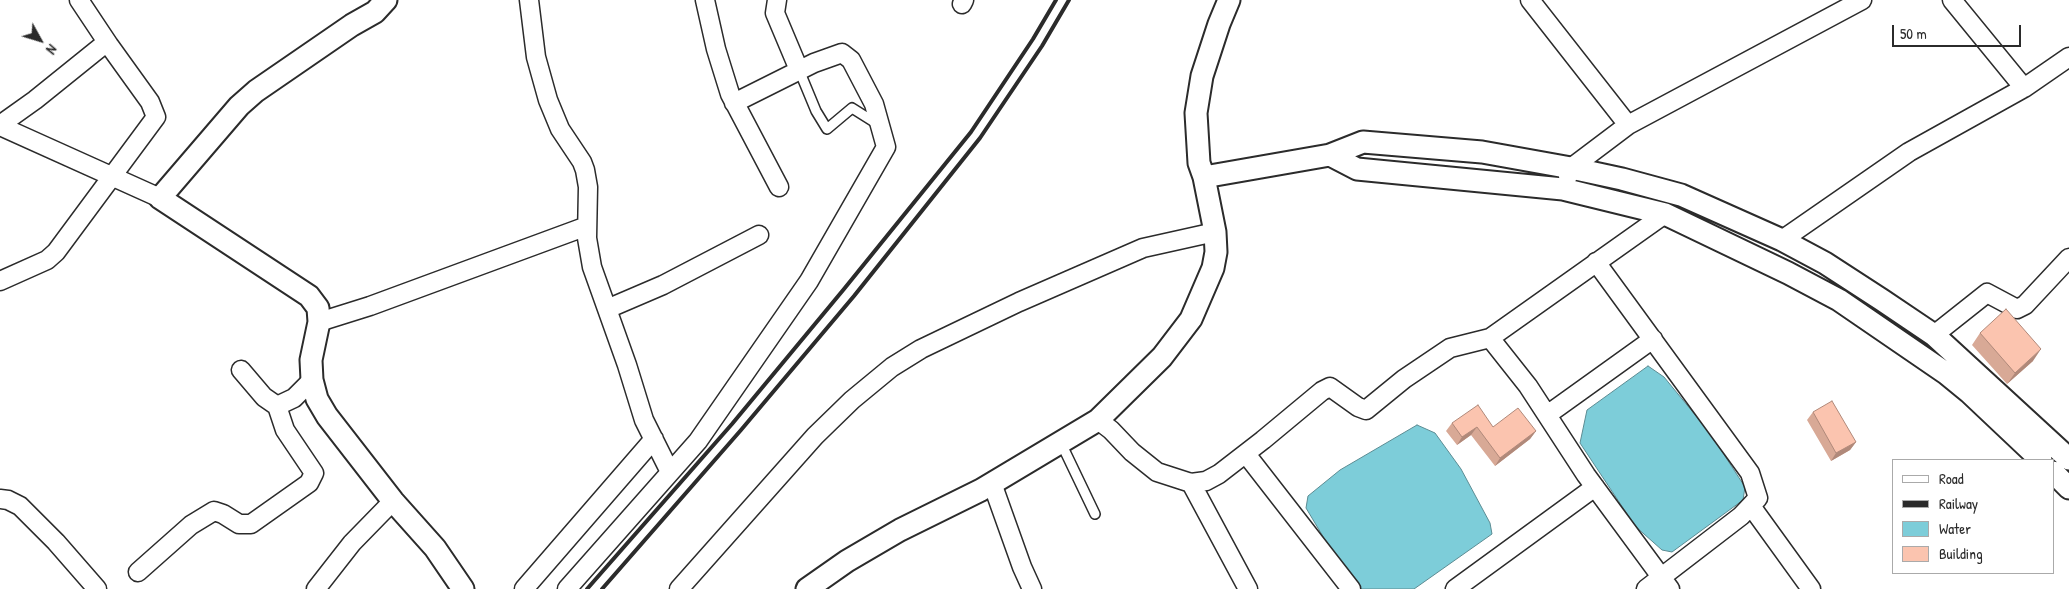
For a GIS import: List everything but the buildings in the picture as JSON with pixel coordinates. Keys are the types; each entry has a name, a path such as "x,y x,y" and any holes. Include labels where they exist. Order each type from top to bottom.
{"street":[{"path":"0,281 47,260 56,252 156,117 150,102 106,42 79,0"},
{"path":"160,198 239,106 352,25 376,12 386,0"},
{"path":"529,0 536,57 548,100 560,129 582,162 585,170 588,187 587,238 592,267 627,365 644,420 670,472"},
{"path":"705,0 716,49 734,103 778,188"},
{"path":"777,0 775,13 799,70"},
{"path":"807,589 847,561 900,530 992,483 1098,420 1162,357 1191,319 1213,268 1216,252 1215,232 1204,177 1199,163 1196,113 1202,76 1229,0"},
{"path":"1530,0 1628,125"},
{"path":"1563,189 1571,168 1628,125 1862,0"},
{"path":"1952,0 2024,88"},
{"path":"106,42 0,126 160,198 309,296 318,308 319,322 310,360 312,380 317,399 327,416 393,501 435,548 463,589"},
{"path":"567,589 698,441 809,281 886,147 874,104 847,56 842,53 799,70 734,103"},
{"path":"1782,240 1909,152 2024,88 2069,57"},
{"path":"1204,177 1330,155 1364,142 1482,152 1622,179 1680,195 1782,240 1825,263 1934,336 2069,459"},
{"path":"1330,155 1357,169 1563,189 1665,214 1788,273 1838,300 1947,374 1970,392 2040,459"},
{"path":"1098,420 1111,430 1132,452 1157,472 1191,483 1206,481 1246,454 1322,390 1330,387 1366,410 1404,379 1450,348 1490,338 1665,214"},
{"path":"319,322 370,306 587,226"},
{"path":"679,589 815,436 852,400 892,367 921,348 1019,302 1143,248 1215,232"},
{"path":"606,309 662,284 759,235"},
{"path":"1934,336 1987,293 2017,309 2026,304 2069,258"},
{"path":"1596,262 1750,473 1758,498 1742,516 1666,583 1646,589"},
{"path":"1490,338 1528,386 1595,487 1666,583"},
{"path":"1547,415 1653,339"},
{"path":"138,572 191,526 214,511 240,524 251,524 309,483 314,473 285,430 277,406 264,397 241,370"},
{"path":"277,406 294,398 312,380"},
{"path":"524,589 654,439"},
{"path":"1246,454 1352,589"},
{"path":"2054,473 2069,488"},
{"path":"992,483 1032,589"},
{"path":"1191,483 1248,589"},
{"path":"1459,588 1595,487"},
{"path":"0,499 8,500 20,506 56,542 97,589"},
{"path":"316,589 352,543 393,501"},
{"path":"1751,506 1812,589"}],"lane":[{"path":"799,70 816,111 827,129 852,108 880,126"},
{"path":"1061,443 1095,514"}],"water":[{"path":"1648,366 1664,377 1710,433 1745,487 1743,500 1672,552 1662,550 1635,526 1580,443 1587,410"},
{"path":"1417,425 1435,433 1461,469 1490,523 1492,534 1414,589 1356,589 1306,508 1308,496 1340,470"}],"railway":[{"path":"587,589 732,424 971,132 1033,39 1056,0"},
{"path":"602,589 741,430 854,296 980,138 1042,46 1069,0"}]}
